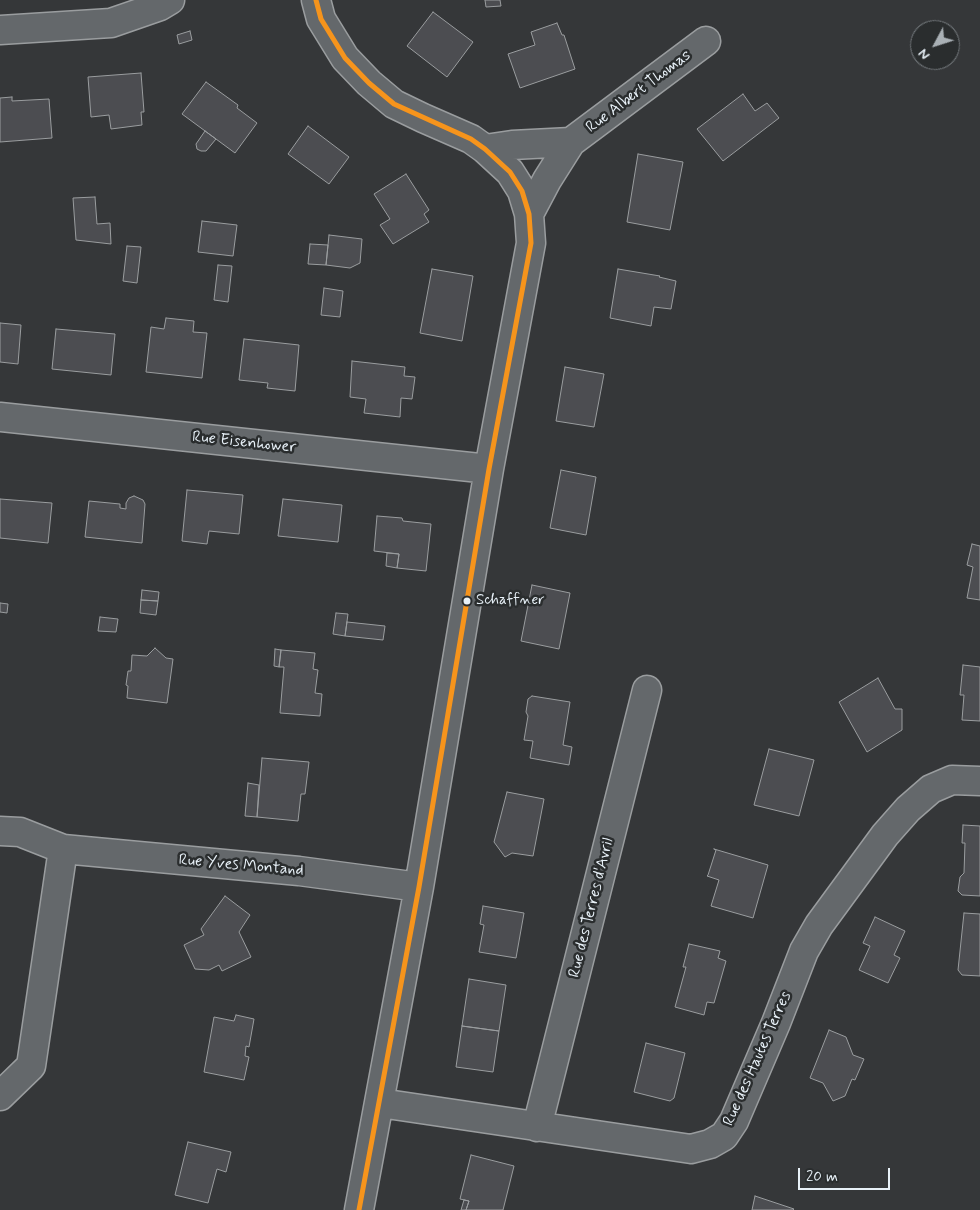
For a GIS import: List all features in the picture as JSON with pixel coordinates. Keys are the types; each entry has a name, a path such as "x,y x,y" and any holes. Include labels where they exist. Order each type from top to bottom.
{"street":[{"path":"0,30 111,23 160,6 170,0"},
{"path":"316,0 322,19 345,58 369,83 394,104 470,139 485,149 510,172 522,191 529,214 531,243 489,469 419,887 359,1210"},
{"name":"Rue Albert Thomas","path":"529,214 571,142 706,41"},
{"name":"Rue Albert Thomas","path":"485,149 512,145 571,142"},
{"name":"Rue Eisenhower","path":"0,417 489,469"},
{"name":"Rue des Terres d'Avril","path":"537,1127 648,690"},
{"name":"Rue des Hautes Terres","path":"380,1103 691,1149 710,1144 724,1136 734,1121 776,1023 804,951 819,925 885,835 908,809 931,789 952,780 980,782"},
{"name":"Rue Yves Montand","path":"0,831 20,832 63,849 299,871 419,887"},
{"path":"0,1096 31,1066 63,849"}],"building":[{"path":"485,0 500,0 501,6 486,7"},
{"path":"433,12 473,42 447,77 407,46"},
{"path":"557,23 562,35 564,35 575,69 520,88 508,54 535,45 531,32"},
{"path":"190,31 192,40 179,44 177,35"},
{"path":"141,73 144,112 141,112 142,125 111,129 109,115 91,117 88,77"},
{"path":"206,82 238,105 237,108 257,123 235,153 182,114"},
{"path":"743,94 755,111 767,103 779,118 723,161 697,129"},
{"path":"12,97 12,101 49,99 52,138 0,142 0,98"},
{"path":"308,126 349,157 329,184 288,154"},
{"path":"205,131 216,139 206,151 201,151 197,149 196,144"},
{"path":"638,154 683,162 670,230 627,222"},
{"path":"406,174 429,210 424,214 429,222 393,244 380,225 390,219 374,194"},
{"path":"95,197 97,224 110,223 111,244 76,240 73,198"},
{"path":"202,221 237,225 233,256 198,252"},
{"path":"329,235 362,239 360,263 350,268 326,265"},
{"path":"310,244 328,245 326,265 308,264"},
{"path":"127,246 141,247 137,283 123,281"},
{"path":"218,265 232,266 228,302 214,300"},
{"path":"432,269 473,276 462,341 420,333"},
{"path":"618,269 660,276 676,281 671,309 654,307 651,326 610,318"},
{"path":"324,288 343,291 340,317 321,315"},
{"path":"166,318 194,321 193,332 207,333 202,378 146,372 151,327 164,329"},
{"path":"0,323 21,325 18,364 0,362"},
{"path":"56,329 115,334 111,375 52,369"},
{"path":"244,339 299,345 295,391 267,388 268,383 239,380"},
{"path":"352,361 405,367 404,376 415,377 412,399 401,398 400,417 364,413 366,399 350,397"},
{"path":"565,367 604,374 594,427 556,421"},
{"path":"561,470 596,477 586,535 550,528"},
{"path":"187,490 243,495 239,534 209,531 207,544 182,541"},
{"path":"134,496 143,500 145,504 142,543 85,537 89,501 120,504 120,508 126,509 126,503 129,498"},
{"path":"0,499 52,503 48,543 0,538"},
{"path":"283,499 342,505 338,542 278,536"},
{"path":"377,516 402,518 403,521 431,524 426,571 397,568 399,554 374,551"},
{"path":"972,544 980,546 980,600 967,598 973,567 967,565"},
{"path":"387,553 399,554 397,568 386,566"},
{"path":"532,585 570,593 559,649 521,641"},
{"path":"142,590 159,592 158,601 141,600"},
{"path":"141,600 158,601 156,615 140,613"},
{"path":"0,603 8,604 7,613 0,612"},
{"path":"336,613 348,614 345,636 333,634"},
{"path":"100,617 118,619 116,632 98,631"},
{"path":"347,622 385,626 383,640 345,636"},
{"path":"155,648 166,658 173,659 167,703 127,698 128,686 126,685 128,671 131,671 132,655 147,656"},
{"path":"275,649 281,650 279,667 274,666"},
{"path":"281,650 315,653 313,669 318,670 315,693 322,694 320,716 280,713 284,667 279,667"},
{"path":"963,665 980,667 980,721 962,720 964,695 960,695"},
{"path":"878,678 895,709 902,709 902,730 867,752 839,702"},
{"path":"532,696 570,702 563,745 572,747 569,765 530,758 533,741 524,740 528,716 526,712 528,699"},
{"path":"769,749 814,760 799,816 754,805"},
{"path":"262,758 309,762 305,794 301,794 298,821 257,817"},
{"path":"248,783 259,785 257,817 245,816"},
{"path":"507,792 544,799 533,856 512,853 505,857 494,842"},
{"path":"963,825 980,826 980,896 962,895 958,891 960,877 964,873 965,843 962,843"},
{"path":"714,849 768,865 753,918 711,906 719,880 707,876 716,850"},
{"path":"225,896 250,915 239,932 251,957 222,971 219,965 209,970 195,969 184,945 204,935 201,929"},
{"path":"483,906 524,913 516,958 479,952 484,925 480,924"},
{"path":"964,913 980,914 980,976 962,975 958,970"},
{"path":"875,917 905,931 894,955 900,958 888,983 859,970 870,946 863,943"},
{"path":"689,944 720,951 718,958 726,961 714,1003 707,1002 704,1015 675,1007 686,967 683,967"},
{"path":"469,979 506,985 499,1031 462,1026"},
{"path":"236,1015 254,1019 249,1047 246,1046 245,1056 249,1057 244,1080 204,1072 214,1017 234,1021"},
{"path":"462,1026 499,1031 493,1072 456,1067"},
{"path":"829,1030 846,1037 853,1055 864,1059 855,1080 852,1079 845,1096 833,1101 823,1083 810,1078"},
{"path":"646,1043 685,1053 674,1098 670,1101 634,1092"},
{"path":"188,1142 231,1152 226,1172 217,1169 208,1203 175,1195"},
{"path":"471,1155 514,1166 503,1210 466,1210 469,1201 460,1199"},
{"path":"755,1196 794,1209 752,1210"},
{"path":"464,1200 469,1201 466,1210 461,1210"}],"transit line":[{"path":"316,0 321,19 345,58 369,83 394,104 471,139 510,172 522,191 529,214 531,243 489,469 419,887 359,1210"}],"place":[{"name":"Schaffner","path":"467,601"}]}
